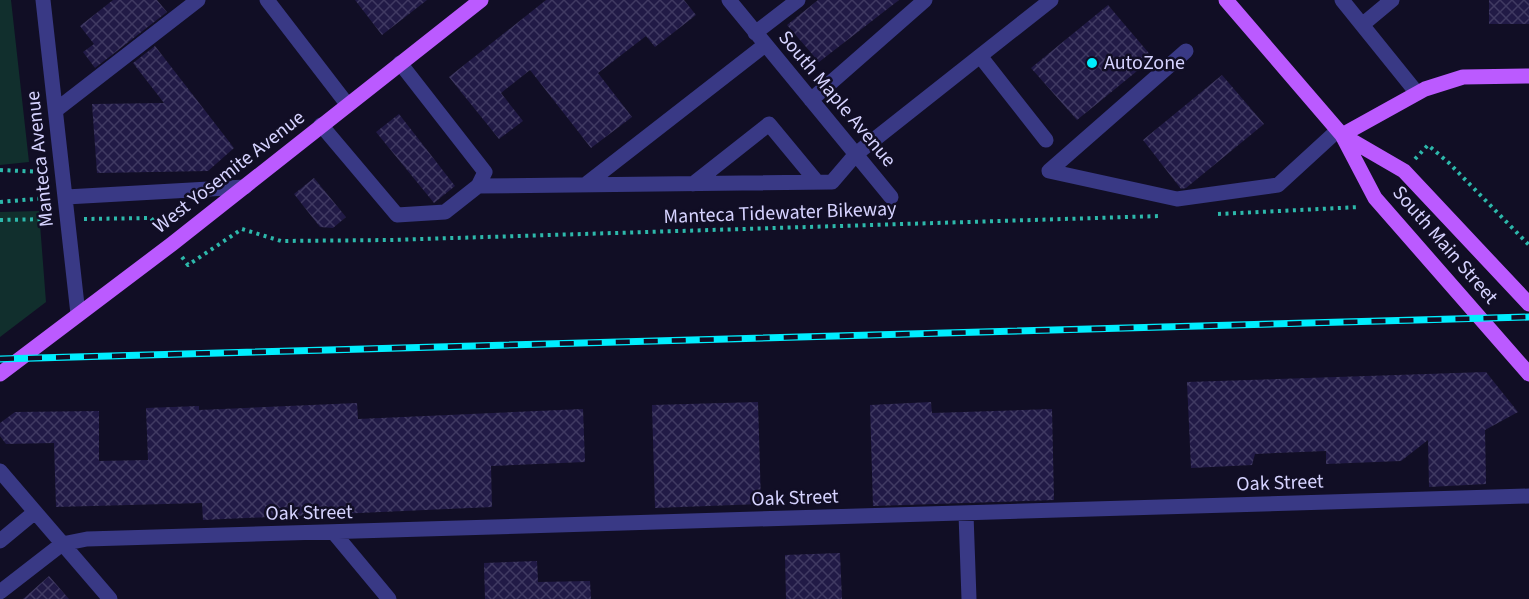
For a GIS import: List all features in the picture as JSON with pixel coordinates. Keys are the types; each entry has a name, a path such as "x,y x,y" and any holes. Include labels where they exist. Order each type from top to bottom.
{"main road":[{"name":"West Yosemite Avenue","path":"0,374 172,244 481,0"},
{"name":"South Main Street","path":"1226,0 1340,133 1375,198 1529,374"},
{"path":"1340,133 1417,93 1463,77 1529,76"},
{"name":"South Main Street","path":"1340,133 1404,171 1529,304"}],"street":[{"name":"Manteca Avenue","path":"44,0 78,314"},
{"path":"56,110 198,0"},
{"path":"267,0 347,105"},
{"path":"585,185 760,39 798,0"},
{"path":"810,100 925,0"},
{"path":"478,186 832,182 855,154 1051,0"},
{"path":"1342,0 1417,93"},
{"path":"1362,25 1392,0"},
{"name":"South Maple Avenue","path":"733,1 760,39 891,197"},
{"path":"1186,51 1049,171 1178,199 1278,185 1340,133"},
{"path":"980,56 1046,140"},
{"path":"321,125 398,215 445,212 478,186 485,172 400,63"},
{"path":"693,184 769,124 817,182"},
{"path":"66,197 245,187"},
{"path":"0,471 110,599"},
{"name":"Oak Street","path":"62,544 87,539 1529,496"},
{"path":"0,541 35,512"},
{"path":"966,514 969,599"},
{"path":"334,533 389,599"},
{"path":"0,592 62,544"}],"path":[{"path":"1404,171 1428,145 1449,163 1529,245"},
{"path":"0,170 63,172"},
{"path":"0,202 66,197"},
{"path":"1214,214 1357,209 1375,198"},
{"name":"Manteca Tidewater Bikeway","path":"0,220 151,218 188,265 242,230 281,241 390,240 1167,215"}],"green space":[{"path":"0,0 11,0 29,162 0,165"},
{"path":"39,211 46,302 0,337 0,212"}],"building":[{"path":"113,0 157,0 167,12 95,68 83,52 94,44 80,26"},
{"path":"355,0 427,0 382,35"},
{"path":"546,0 684,0 696,15 655,47 646,36 598,73 632,117 591,148 530,70 501,93 523,121 499,139 449,77"},
{"path":"818,0 899,0 819,62 787,25"},
{"path":"1489,0 1529,0 1529,24 1489,24"},
{"name":"AutoZone","path":"1108,5 1153,58 1077,120 1031,68"},
{"path":"155,46 234,148 208,171 97,173 92,104 164,103 133,63"},
{"path":"1222,75 1264,124 1186,188 1181,189 1143,140"},
{"path":"399,114 455,186 434,203 376,132"},
{"path":"314,178 346,217 333,228 320,227 294,194"},
{"path":"1486,372 1518,412 1485,430 1486,484 1429,487 1428,440 1401,461 1326,464 1326,451 1255,454 1252,465 1191,468 1187,382"},
{"path":"758,402 761,504 655,508 652,405"},
{"path":"931,402 932,413 1052,409 1054,500 873,506 870,405"},
{"path":"357,403 358,419 583,409 585,462 491,466 492,507 203,520 202,503 56,507 54,443 6,444 0,436 0,423 15,412 99,411 99,461 148,460 146,408 199,406 199,410"},
{"path":"840,553 842,599 786,599 785,555"},
{"path":"537,561 538,582 590,581 591,599 485,599 484,563"},
{"path":"49,576 69,599 23,599"}],"railway":[{"path":"0,359 1529,317"}],"place":[{"name":"AutoZone","path":"1092,63"}]}
